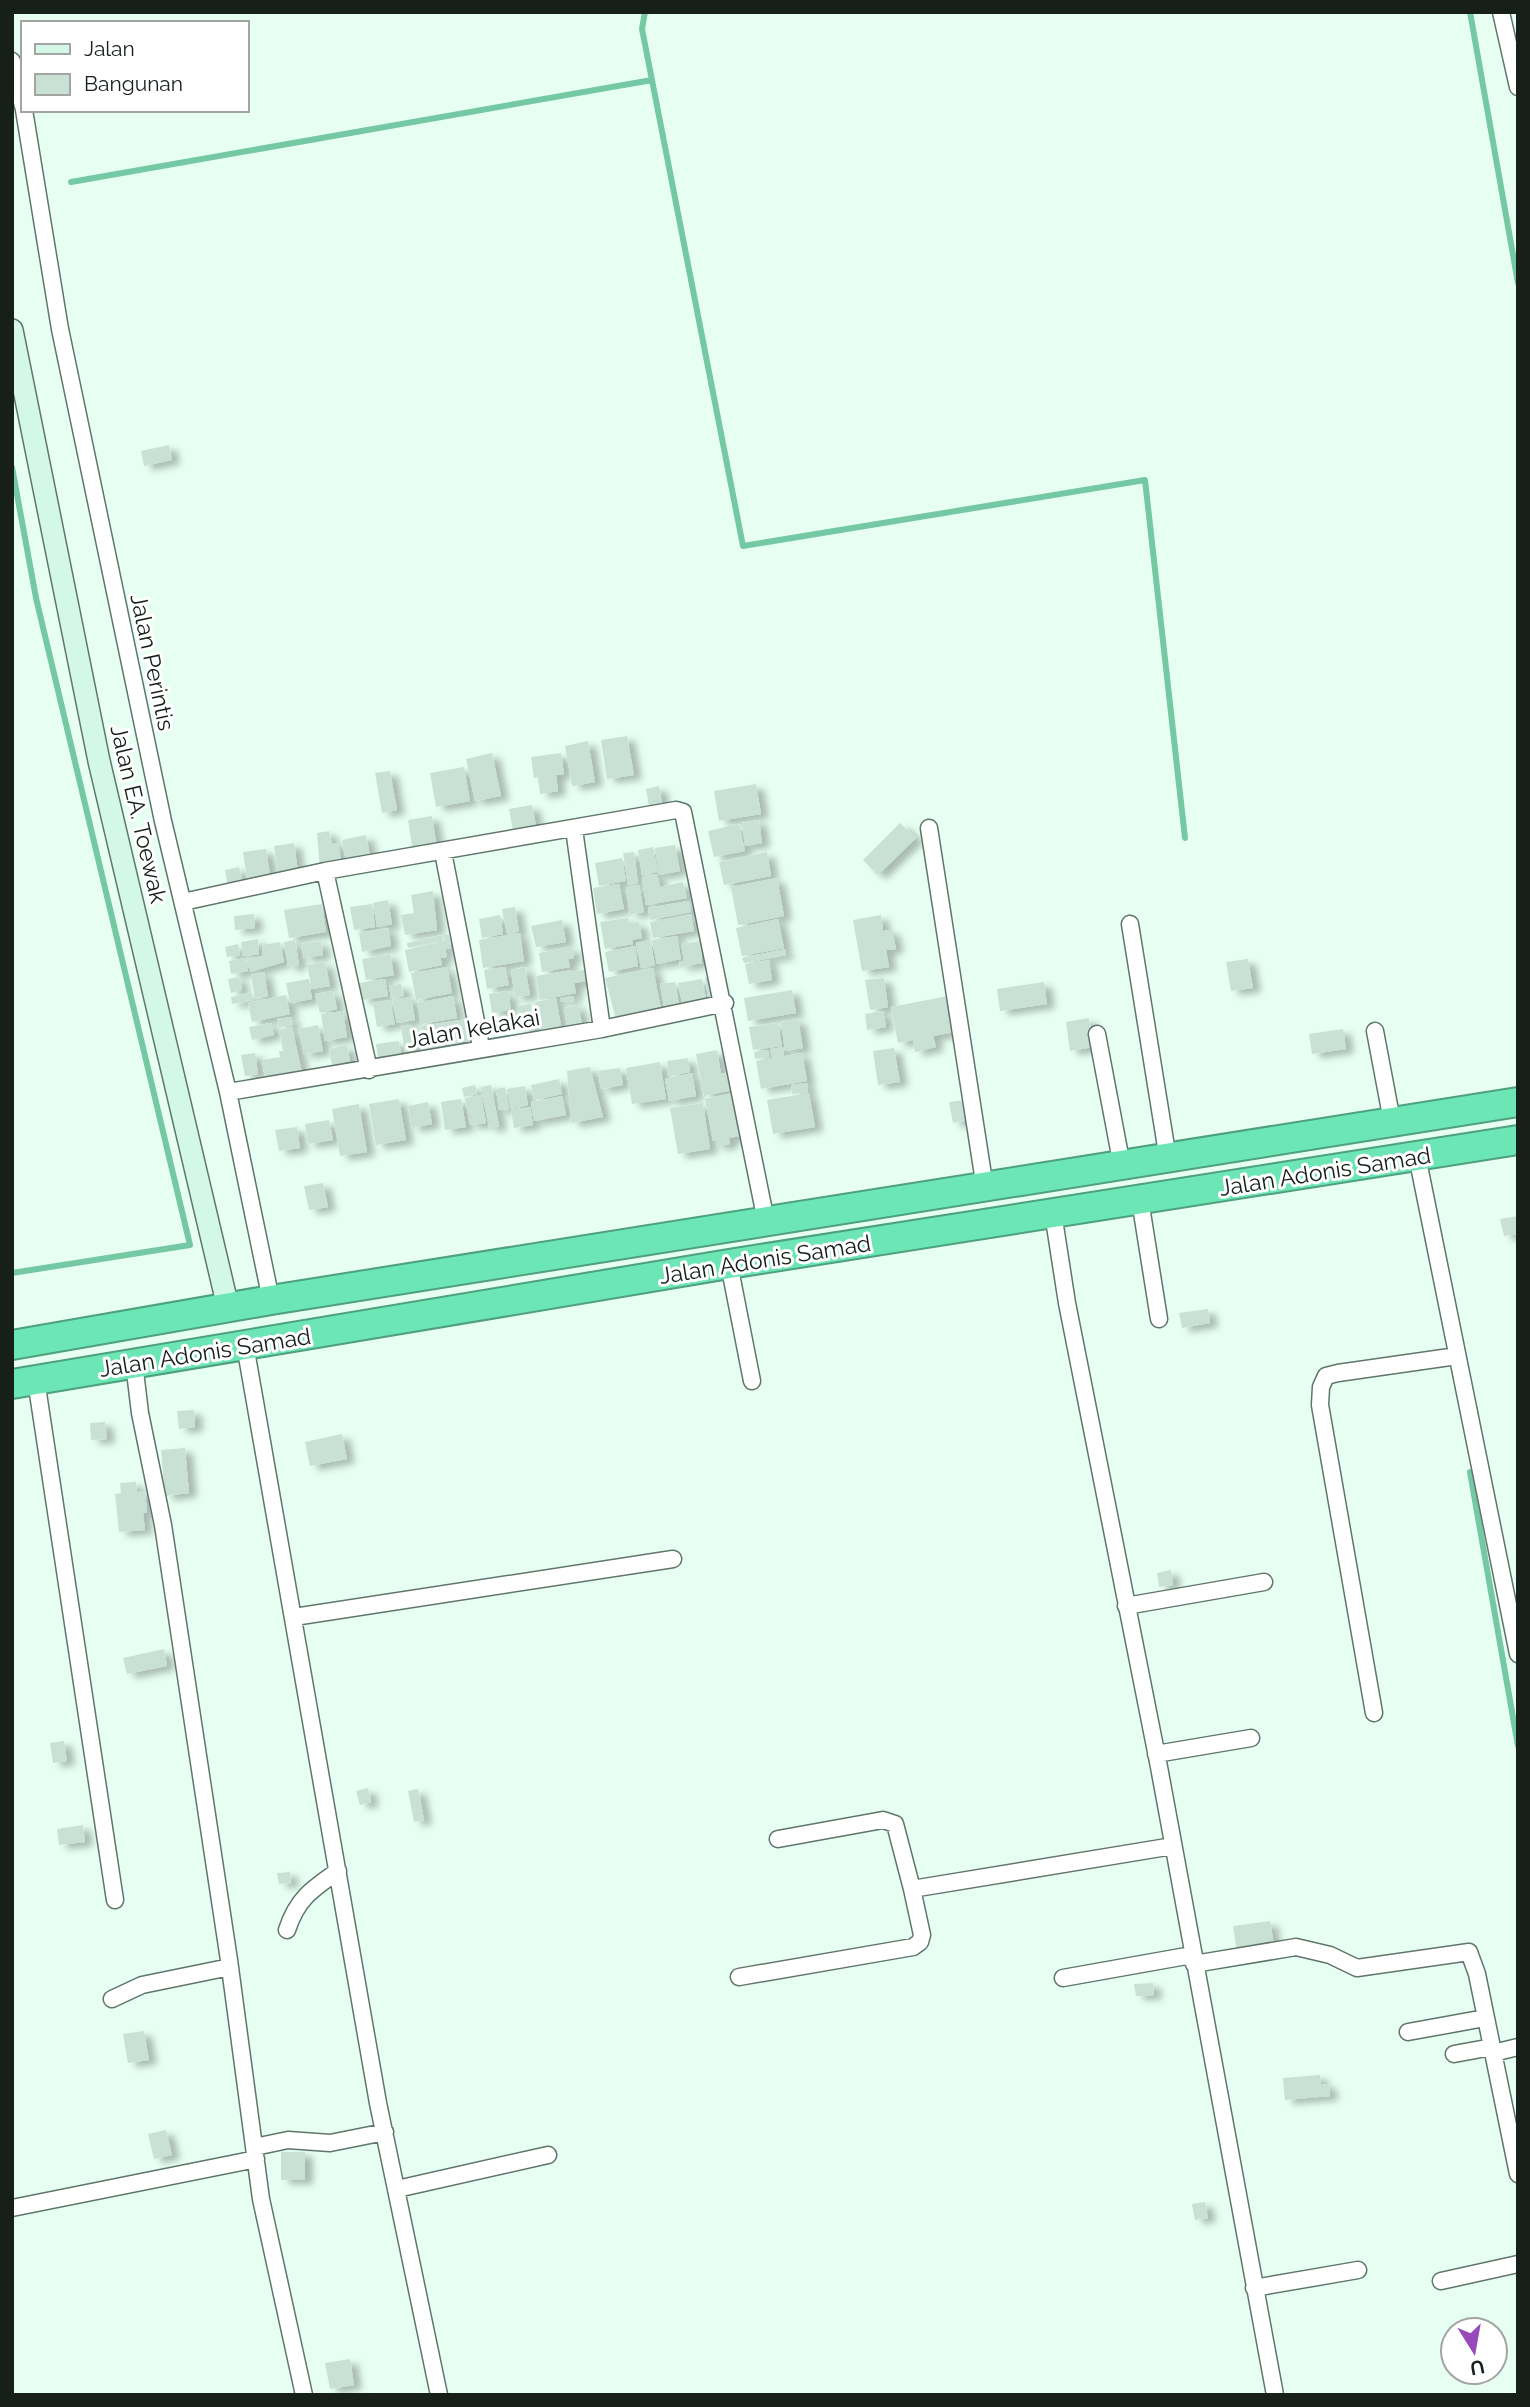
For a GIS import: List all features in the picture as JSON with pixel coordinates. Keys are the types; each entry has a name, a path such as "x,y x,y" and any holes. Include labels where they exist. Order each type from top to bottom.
{"highway":[{"path":"12,1345 764,1210 984,1175 1122,1166 1518,1102"},
{"name":"Jalan Adonis Samad","path":"24,1382 729,1264 1518,1140"}],"street":[{"path":"1501,12 1518,87"},
{"name":"Jalan Perintis","path":"12,61 21,99"},
{"name":"Jalan Perintis","path":"24,112 60,329 183,902 228,1092 271,1300"},
{"name":"Jalan EA. Toewak","path":"12,330 99,761 228,1307"},
{"path":"183,902 325,871 676,810 684,812 725,1003 764,1210"},
{"path":"929,828 984,1175"},
{"path":"574,829 602,1029"},
{"path":"443,852 481,1047"},
{"path":"325,871 369,1070"},
{"path":"1130,924 1168,1159"},
{"name":"Jalan kelakai","path":"228,1092 369,1070 481,1047 602,1029 725,1003"},
{"path":"1097,1034 1122,1166"},
{"path":"1376,1036 1392,1121"},
{"path":"1417,1156 1518,1654"},
{"path":"1140,1200 1159,1319"},
{"path":"1053,1213 1067,1303 1156,1754 1275,2395"},
{"path":"729,1264 752,1381"},
{"path":"245,1345 385,2132 439,2395"},
{"path":"1374,1713 1320,1405 1321,1387 1326,1376 1338,1373 1457,1356"},
{"path":"134,1363 140,1413 163,1524 230,1967 261,2199 303,2395"},
{"path":"24,1382 115,1900"},
{"path":"294,1618 673,1559"},
{"path":"1126,1606 1264,1582"},
{"path":"1156,1754 1251,1738"},
{"path":"739,1976 913,1947 920,1942 922,1935 895,1824 892,1822 883,1821 778,1839"},
{"path":"912,1889 1173,1846"},
{"path":"287,1930 293,1909 312,1889 338,1871"},
{"path":"1063,1978 1296,1947 1330,1955 1357,1968 1465,1951 1474,1961 1492,2050 1512,2124 1518,2174"},
{"path":"112,1999 142,1985 230,1967"},
{"path":"1408,2032 1485,2018"},
{"path":"1454,2054 1518,2048"},
{"path":"12,2208 255,2153 288,2140 330,2143 385,2132"},
{"path":"397,2189 548,2155"},
{"path":"1441,2281 1518,2264"},
{"path":"1254,2288 1358,2270"}],"building":[{"path":"169,445 172,460 144,466 141,451"},
{"path":"627,736 634,775 607,779 601,740"},
{"path":"588,741 595,782 572,786 565,746"},
{"path":"492,753 501,796 475,801 466,759"},
{"path":"561,753 564,774 556,775 558,791 540,794 531,757"},
{"path":"464,767 470,801 436,807 430,773"},
{"path":"390,771 397,810 382,813 375,773"},
{"path":"756,784 761,814 719,821 714,791"},
{"path":"659,786 663,809 650,812 646,789"},
{"path":"532,805 537,831 514,835 509,809"},
{"path":"432,816 437,848 413,852 408,820"},
{"path":"759,820 762,843 745,846 742,823"},
{"path":"900,823 916,838 878,875 863,860"},
{"path":"739,824 745,851 714,857 708,831"},
{"path":"329,831 332,844 338,843 342,865 320,869 317,833"},
{"path":"366,835 370,856 346,861 342,840"},
{"path":"294,843 298,872 278,875 274,846"},
{"path":"675,845 680,871 659,875 655,848"},
{"path":"653,847 658,872 642,875 638,850"},
{"path":"266,849 270,875 247,878 243,852"},
{"path":"634,852 638,883 628,885 623,853"},
{"path":"767,852 771,876 724,885 719,862"},
{"path":"622,858 626,881 599,886 595,863"},
{"path":"239,867 243,884 228,887 225,870"},
{"path":"657,874 660,887 683,882 687,898 646,905 642,877"},
{"path":"777,878 784,916 738,925 731,887"},
{"path":"619,884 624,909 597,914 593,888"},
{"path":"639,885 644,912 630,914 626,888"},
{"path":"433,891 437,930 405,935 401,915 414,913 411,895"},
{"path":"388,900 392,924 377,927 373,903"},
{"path":"688,901 691,912 650,920 648,908"},
{"path":"322,904 326,932 289,938 284,910"},
{"path":"372,904 375,927 354,930 350,907"},
{"path":"515,907 519,931 507,934 502,909"},
{"path":"254,914 255,928 235,930 234,916"},
{"path":"691,914 694,931 653,938 650,922"},
{"path":"500,915 503,934 482,938 479,919"},
{"path":"881,915 883,931 892,930 896,949 886,950 889,967 862,971 853,920"},
{"path":"628,918 629,924 639,922 642,938 632,940 633,944 605,949 600,922"},
{"path":"778,919 784,948 742,956 736,928"},
{"path":"562,920 566,942 536,947 531,926"},
{"path":"388,928 391,946 362,952 359,933"},
{"path":"520,933 524,961 483,968 479,940"},
{"path":"442,935 447,957 441,958 438,942 408,948 407,943"},
{"path":"444,935 449,935 451,948 446,949"},
{"path":"677,936 681,959 657,964 652,940"},
{"path":"258,939 259,954 243,956 241,942"},
{"path":"295,940 299,965 288,967 284,942"},
{"path":"650,940 655,965 641,968 636,943"},
{"path":"321,941 323,955 304,958 301,944"},
{"path":"701,941 702,963 680,967 679,962 684,961 681,944"},
{"path":"280,942 284,962 250,972 247,959 263,956 262,945"},
{"path":"437,943 442,965 409,972 405,950"},
{"path":"238,944 240,955 227,957 225,947"},
{"path":"635,946 638,966 609,972 605,952"},
{"path":"572,947 574,958 568,959 570,967 542,972 539,953"},
{"path":"785,949 786,955 744,963 742,958"},
{"path":"390,954 394,975 366,980 362,959"},
{"path":"246,958 248,971 231,974 229,961"},
{"path":"1248,959 1253,988 1231,991 1226,962"},
{"path":"769,960 772,980 749,984 745,964"},
{"path":"325,962 330,986 312,989 307,965"},
{"path":"447,967 452,993 416,1000 411,973"},
{"path":"505,967 509,985 487,989 484,970"},
{"path":"525,967 530,995 515,997 511,970"},
{"path":"653,968 662,1014 617,1023 605,978"},
{"path":"584,970 586,981 574,983 576,993 540,1000 536,976"},
{"path":"264,972 268,996 255,998 251,975"},
{"path":"715,975 718,995 708,997 705,977"},
{"path":"239,977 242,990 231,993 228,979"},
{"path":"884,978 888,1007 870,1010 865,980"},
{"path":"309,979 312,999 290,1003 286,983"},
{"path":"385,979 388,996 362,1000 359,983"},
{"path":"702,979 706,999 682,1003 678,983"},
{"path":"675,982 679,1004 664,1007 660,984"},
{"path":"1044,982 1047,1004 1000,1011 997,989"},
{"path":"401,984 404,996 391,999 389,986"},
{"path":"792,990 796,1013 748,1021 744,998"},
{"path":"333,991 337,1009 320,1013 315,994"},
{"path":"508,991 511,1010 492,1013 489,994"},
{"path":"252,993 253,1000 232,1004 231,997"},
{"path":"286,995 290,1014 252,1022 248,1003"},
{"path":"453,996 457,1018 421,1024 417,1003"},
{"path":"573,996 574,1001 561,1002 560,998"},
{"path":"948,996 955,1032 933,1036 936,1047 915,1052 913,1040 898,1043 891,1007"},
{"path":"411,997 415,1020 397,1023 392,1000"},
{"path":"556,998 561,1026 540,1029 535,1002"},
{"path":"390,1000 395,1024 377,1027 373,1003"},
{"path":"531,1004 535,1029 522,1031 518,1006"},
{"path":"578,1005 582,1024 567,1026 564,1008"},
{"path":"343,1011 347,1037 325,1041 321,1014"},
{"path":"883,1011 886,1027 867,1030 865,1014"},
{"path":"291,1017 293,1025 279,1027 277,1019"},
{"path":"1089,1018 1093,1047 1070,1051 1066,1022"},
{"path":"467,1019 470,1041 461,1042 462,1048 450,1051 449,1044 444,1045 445,1051 429,1054 428,1048 424,1048 421,1026"},
{"path":"798,1019 803,1048 785,1051 781,1022"},
{"path":"271,1023 274,1035 252,1040 249,1027"},
{"path":"778,1023 782,1046 753,1050 749,1027"},
{"path":"318,1025 323,1051 304,1054 299,1029"},
{"path":"411,1025 415,1051 405,1052 401,1027"},
{"path":"292,1027 303,1077 265,1078 262,1060 280,1057 279,1051 283,1051 279,1030"},
{"path":"1343,1029 1346,1049 1312,1054 1309,1034"},
{"path":"399,1041 401,1055 378,1058 376,1044"},
{"path":"347,1045 350,1061 332,1065 329,1049"},
{"path":"783,1047 784,1055 772,1057 770,1049"},
{"path":"894,1048 900,1082 878,1085 873,1051"},
{"path":"717,1050 721,1074 729,1072 732,1090 704,1096 696,1054"},
{"path":"768,1050 769,1057 755,1059 754,1052"},
{"path":"255,1053 258,1074 245,1076 241,1055"},
{"path":"802,1053 807,1081 761,1089 756,1061"},
{"path":"688,1058 690,1072 669,1076 667,1061"},
{"path":"660,1062 666,1099 632,1104 626,1068"},
{"path":"590,1067 603,1117 571,1123 567,1071"},
{"path":"620,1068 623,1085 601,1089 598,1071"},
{"path":"692,1073 696,1096 669,1101 665,1079"},
{"path":"559,1079 562,1094 534,1100 531,1085"},
{"path":"807,1083 808,1092 792,1094 791,1085"},
{"path":"475,1085 477,1094 464,1097 462,1088"},
{"path":"491,1085 499,1126 489,1128 481,1087"},
{"path":"525,1086 528,1105 511,1109 507,1089"},
{"path":"505,1087 509,1109 499,1110 496,1089"},
{"path":"737,1092 745,1135 729,1138 730,1144 717,1146 716,1141 713,1141 705,1099"},
{"path":"809,1093 815,1127 773,1134 767,1100"},
{"path":"481,1095 486,1123 470,1125 465,1098"},
{"path":"562,1096 566,1115 534,1121 531,1102"},
{"path":"399,1099 406,1140 376,1145 369,1104"},
{"path":"461,1099 466,1127 445,1130 441,1102"},
{"path":"966,1100 969,1120 953,1123 949,1102"},
{"path":"428,1102 432,1124 412,1128 408,1106"},
{"path":"703,1103 710,1149 678,1154 670,1108"},
{"path":"359,1104 367,1152 340,1156 332,1109"},
{"path":"530,1107 533,1125 514,1128 511,1110"},
{"path":"329,1120 333,1140 308,1144 305,1124"},
{"path":"297,1127 300,1148 279,1151 275,1130"},
{"path":"323,1183 328,1207 309,1210 304,1186"},
{"path":"1518,1216 1518,1234 1504,1236 1500,1219"},
{"path":"1208,1309 1210,1323 1182,1328 1179,1313"},
{"path":"194,1410 195,1427 179,1429 177,1411"},
{"path":"105,1422 107,1439 91,1440 90,1423"},
{"path":"342,1434 347,1459 310,1466 305,1442"},
{"path":"185,1448 189,1493 165,1496 161,1450"},
{"path":"136,1482 137,1492 145,1491 145,1530 119,1532 115,1494 121,1493 120,1483"},
{"path":"1171,1570 1173,1585 1159,1587 1157,1573"},
{"path":"164,1649 167,1666 127,1674 123,1658"},
{"path":"64,1741 67,1761 53,1763 50,1743"},
{"path":"368,1788 371,1802 360,1805 356,1791"},
{"path":"418,1789 424,1820 414,1822 408,1791"},
{"path":"83,1825 85,1842 59,1845 57,1829"},
{"path":"290,1872 291,1883 279,1884 277,1873"},
{"path":"1270,1921 1274,1946 1237,1952 1233,1926"},
{"path":"1153,1983 1154,1995 1136,1996 1134,1984"},
{"path":"144,2031 149,2060 128,2063 123,2034"},
{"path":"1320,2075 1321,2085 1329,2084 1330,2096 1285,2100 1283,2078"},
{"path":"166,2130 172,2155 154,2159 148,2134"},
{"path":"281,2152 305,2152 305,2180 281,2180"},
{"path":"1205,2202 1208,2218 1195,2220 1192,2204"},
{"path":"350,2359 354,2385 330,2389 325,2363"}],"waterway":[{"path":"645,12 642,29 743,546 1145,480 1185,838"},
{"path":"1470,12 1518,283"},
{"path":"71,182 652,80"},
{"path":"12,467 36,598 190,1245 12,1273"},
{"path":"1470,1472 1518,1746"}]}
